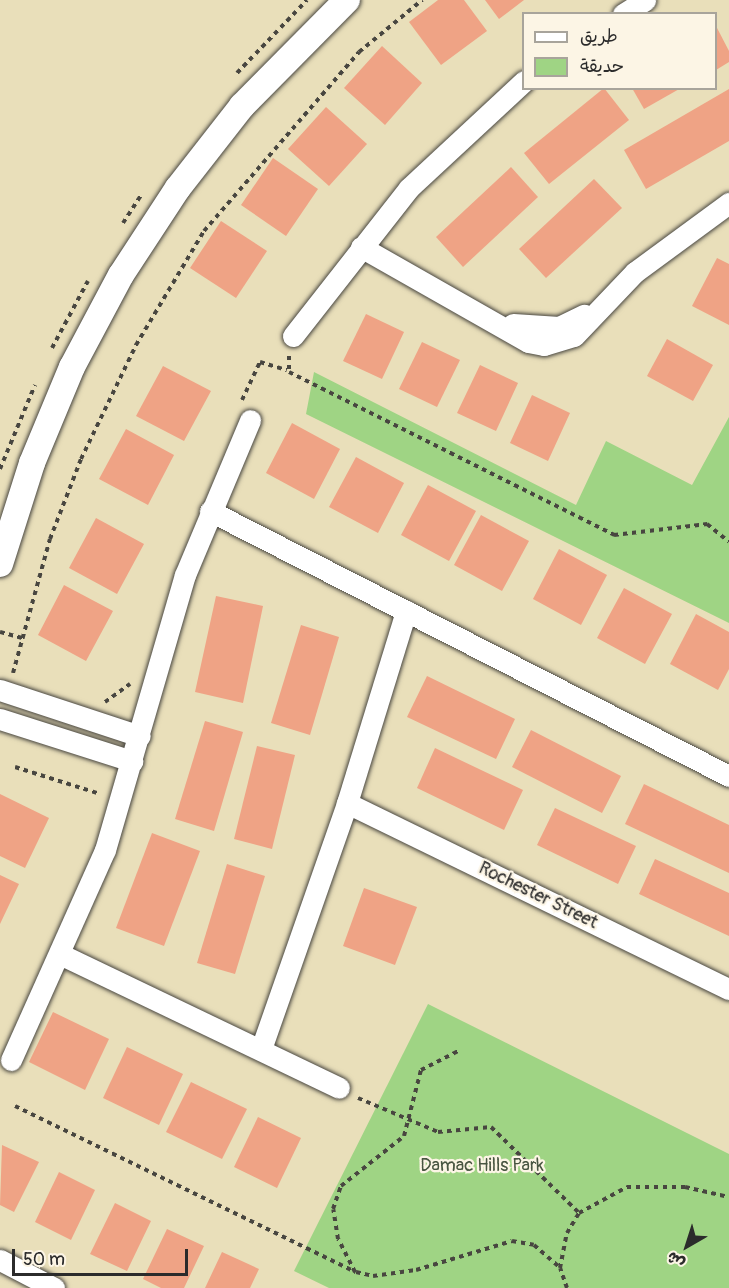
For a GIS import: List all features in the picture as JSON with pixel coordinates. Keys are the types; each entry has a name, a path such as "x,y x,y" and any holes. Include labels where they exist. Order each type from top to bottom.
{"street":[{"path":"0,564 50,421 121,275 178,188 242,106 347,0"},
{"path":"626,12 645,0"},
{"path":"293,336 361,247 446,149 522,83"},
{"path":"361,247 490,317 528,342 544,345 574,336 599,308 674,240 729,203"},
{"path":"11,1060 62,955 121,800 160,660 210,511 250,420"},
{"path":"210,511 729,776"},
{"path":"261,1048 347,803 406,611"},
{"path":"7,686 140,736"},
{"path":"0,719 132,761"},
{"name":"Rochester Street","path":"347,803 729,989"},
{"path":"62,955 261,1048 339,1088"},
{"path":"0,1260 54,1288"}],"path":[{"path":"7,686 50,539 81,459 136,345 204,231 359,52 422,0"},
{"path":"287,370 293,336"},
{"path":"250,420 242,398 260,362 287,370 614,535 707,524 729,542"},
{"path":"0,632 22,638"},
{"path":"92,699 103,703 116,698 160,660"},
{"path":"7,686 24,678"},
{"path":"15,767 121,800"},
{"path":"356,1272 338,1239 333,1209 341,1186 393,1148 410,1121 409,1102 421,1070 460,1050"},
{"path":"339,1088 438,1132 491,1127 579,1213"},
{"path":"15,1106 356,1272 373,1276 416,1270 512,1241 534,1245 560,1268 567,1288"},
{"path":"560,1268 567,1233 579,1213 627,1187 685,1187 729,1197"}],"green space":[{"path":"314,372 576,505 606,441 692,485 729,417 729,623 306,414"},
{"name":"Damac Hills Park","path":"428,1004 729,1154 729,1288 329,1288 294,1271"}],"building":[{"path":"438,0 464,0 487,31 441,65 409,22"},
{"path":"485,0 524,0 499,19"},
{"path":"717,28 729,51 729,62 717,69"},
{"path":"382,46 422,83 385,125 344,88"},
{"path":"729,89 729,141 646,189 624,150"},
{"path":"602,90 606,90 629,120 549,184 524,153"},
{"path":"633,90 677,90 644,109"},
{"path":"326,107 367,144 329,186 288,149"},
{"path":"273,158 318,189 286,236 241,205"},
{"path":"511,167 538,197 463,267 436,237"},
{"path":"594,179 622,208 546,278 519,249"},
{"path":"221,221 267,251 236,298 190,268"},
{"path":"717,258 729,264 729,325 692,306"},
{"path":"366,314 404,332 382,379 343,361"},
{"path":"667,339 713,365 693,401 647,376"},
{"path":"422,342 460,360 437,407 399,389"},
{"path":"480,365 518,383 496,431 457,413"},
{"path":"163,366 211,391 184,441 136,416"},
{"path":"532,395 570,413 548,461 510,443"},
{"path":"292,423 340,449 314,499 266,473"},
{"path":"126,429 174,455 148,505 99,479"},
{"path":"356,457 404,483 378,533 329,507"},
{"path":"428,485 476,511 449,561 401,535"},
{"path":"481,515 529,541 502,591 454,565"},
{"path":"96,518 144,544 117,594 69,568"},
{"path":"559,549 607,575 581,625 533,599"},
{"path":"64,585 113,611 86,661 38,635"},
{"path":"624,588 672,614 645,664 597,638"},
{"path":"216,596 263,606 243,703 195,692"},
{"path":"696,614 729,632 729,669 718,690 670,664"},
{"path":"301,625 339,637 310,735 271,723"},
{"path":"427,676 515,719 496,759 407,717"},
{"path":"205,721 243,732 214,831 175,819"},
{"path":"531,730 621,776 602,813 512,767"},
{"path":"257,746 295,755 272,849 234,839"},
{"path":"435,748 523,790 504,830 417,788"},
{"path":"644,784 729,825 729,873 625,824"},
{"path":"0,794 49,818 25,868 0,856"},
{"path":"555,808 636,846 618,884 537,845"},
{"path":"152,833 200,851 164,946 116,928"},
{"path":"655,859 729,893 729,936 639,894"},
{"path":"227,864 265,876 235,974 197,963"},
{"path":"0,875 19,884 0,924"},
{"path":"364,888 417,907 395,965 343,946"},
{"path":"53,1012 109,1039 85,1090 29,1062"},
{"path":"127,1047 183,1074 159,1125 103,1098"},
{"path":"191,1082 247,1109 222,1159 166,1132"},
{"path":"258,1117 301,1138 277,1188 234,1167"},
{"path":"2,1145 39,1162 14,1212 0,1205"},
{"path":"59,1172 95,1190 71,1240 35,1222"},
{"path":"115,1203 151,1221 127,1271 90,1254"},
{"path":"167,1229 204,1246 184,1288 161,1288 143,1279"},
{"path":"222,1252 259,1269 250,1288 205,1288"}]}
